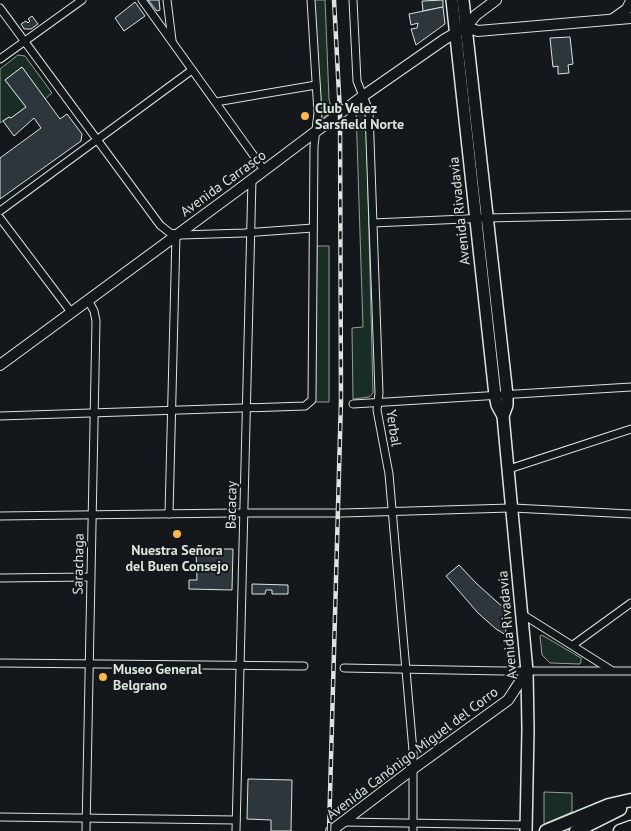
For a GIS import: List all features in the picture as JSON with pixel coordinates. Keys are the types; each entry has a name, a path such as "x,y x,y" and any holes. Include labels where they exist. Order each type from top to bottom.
{"highway":[{"path":"546,831 609,805 631,800"},
{"path":"576,831 631,804"},
{"path":"620,831 631,826"}],"main road":[{"name":"Avenida Rivadavia","path":"452,0 475,218 501,395 507,405 503,416 527,671 526,828"},
{"name":"Avenida Rivadavia","path":"463,0 487,218 501,395"},
{"name":"Avenida Carrasco","path":"0,365 363,96 428,50 466,27 476,15 496,0"},
{"path":"610,21 627,9 631,1"},
{"path":"466,27 478,31 631,18"},
{"name":"Avenida Canónigo Miguel del Corro","path":"331,831 508,700 527,671"}],"street":[{"path":"0,59 82,0"},
{"path":"142,0 264,170"},
{"path":"167,0 172,40"},
{"path":"0,416 246,409 305,406 310,403 312,400 313,228 318,113 311,0"},
{"name":"Yerbal","path":"353,0 357,81 369,111 378,384 377,410 389,474 414,768 413,827"},
{"path":"0,8 160,225 170,233 176,235 251,233 313,228"},
{"path":"0,211 192,70"},
{"path":"216,102 316,85"},
{"name":"Bacacay","path":"236,831 252,179"},
{"path":"373,223 475,218 631,215"},
{"path":"0,218 71,312"},
{"path":"169,514 176,235"},
{"name":"Sarachaga","path":"86,831 96,321 94,311 88,300"},
{"path":"353,404 631,387"},
{"path":"509,469 631,429"},
{"path":"0,516 243,512 342,513 512,508 631,514"},
{"path":"0,578 90,577"},
{"path":"573,645 631,603"},
{"path":"522,614 612,671"},
{"path":"0,663 304,666"},
{"path":"344,668 631,671"},
{"path":"0,817 236,820"},
{"path":"343,822 413,827 526,828"}],"green space":[{"path":"314,0 325,0 329,99 332,111 323,118 321,115"},
{"path":"18,55 25,56 52,93 45,99 22,67 5,80 26,107 11,118 9,117 0,123 0,69"},
{"path":"360,108 366,114 373,393 369,397 353,399 352,328 363,327 356,109"},
{"path":"317,246 329,246 329,402 315,402"},
{"path":"542,635 581,658 580,664 550,663 542,655 540,636"},
{"path":"544,792 572,793 572,812 544,824"}],"building":[{"path":"148,0 159,0 160,10 157,11"},
{"path":"443,0 443,7 423,11 422,1"},
{"path":"135,2 145,16 124,31 115,18"},
{"path":"443,7 445,24 416,45 411,29 417,28 418,23 411,25 409,14"},
{"path":"32,16 38,24 31,29 24,29 21,24 26,21 28,23 30,21 28,19"},
{"path":"570,37 573,64 568,65 569,73 558,74 558,66 553,67 550,38"},
{"path":"22,67 60,119 67,114 82,134 81,141 0,199 0,158 41,128 34,118 14,136 3,121 9,117 11,118 26,107 5,80"},
{"path":"196,549 233,549 232,590 189,589 189,580 197,580"},
{"path":"459,565 505,609 506,635 478,613 446,576"},
{"path":"252,584 288,585 288,594 272,594 272,590 266,590 265,594 252,594"},
{"path":"248,779 292,780 291,831 271,831 271,820 247,819"}],"railway":[{"path":"329,831 341,400 340,113 334,0"}],"place":[{"name":"Club Velez Sarsfield Norte","path":"305,116"},
{"name":"Nuestra Señora del Buen Consejo","path":"177,534"},
{"name":"Museo General Belgrano","path":"103,677"}]}
